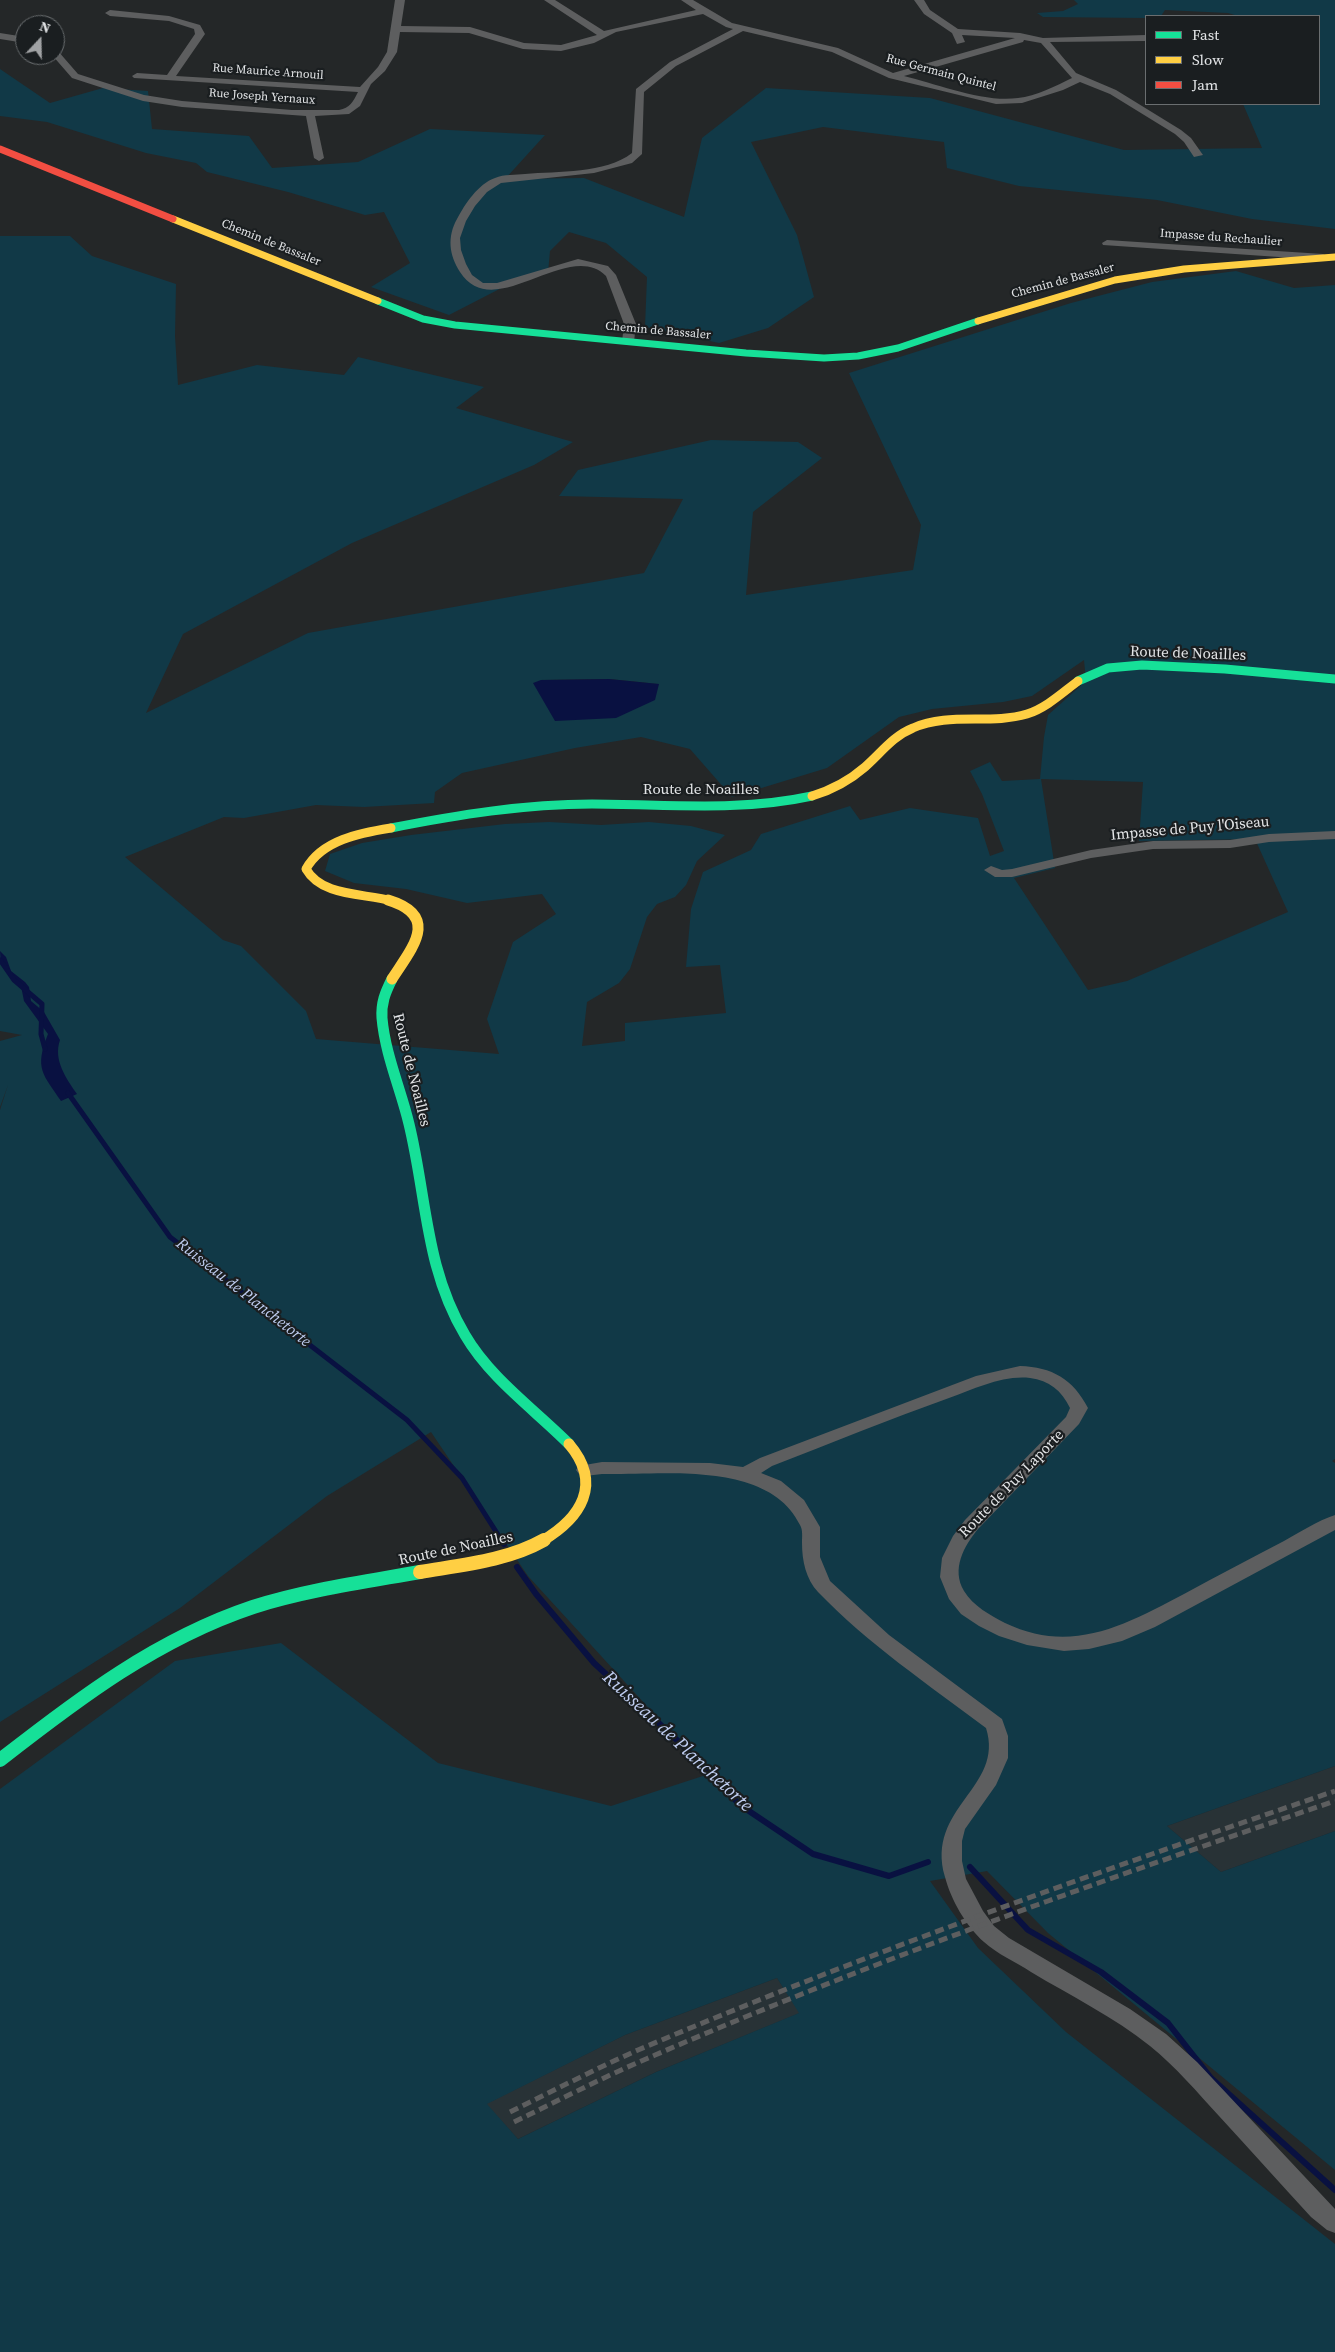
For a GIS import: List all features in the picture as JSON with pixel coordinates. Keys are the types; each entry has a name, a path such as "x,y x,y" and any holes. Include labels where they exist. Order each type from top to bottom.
{"main road":[{"name":"Chemin de Bassaler","path":"0,149 423,319 455,325 766,354 824,358 858,356 898,348 1029,304 1115,280 1194,268 1334,257"},
{"name":"Route de Noailles","path":"0,1760 114,1676 177,1638 213,1621 274,1601 323,1589 500,1557 540,1543 560,1530 573,1516 583,1497 585,1470 577,1453 509,1388 477,1353 454,1315 433,1264 426,1234 413,1141 381,1010 388,984 418,933 418,920 411,910 396,903 318,883 308,876 306,869 313,856 329,846 368,833 515,808 582,804 747,806 792,802 818,795 845,782 866,766 899,735 912,727 937,722 1006,718 1027,714 1043,708 1082,678 1112,668 1160,665 1335,679"}],"street":[{"name":"Rue Joseph Yernaux","path":"65,65 75,76 143,98 182,104 310,114 349,111 357,104 367,84 382,69 392,52 400,0"},
{"path":"549,0 602,34"},
{"name":"Rue Germain Quintel","path":"686,0 729,25 834,50 892,76 975,97 1011,102 1060,88 1080,78"},
{"path":"919,0 927,12 956,32 970,55"},
{"path":"396,30 470,30 506,42 541,48 576,46 602,34 703,11"},
{"path":"110,14 168,19 186,22 197,27 200,34 170,78"},
{"path":"628,342 630,324 612,275 604,268 578,262 498,286 486,287 477,285 465,272 455,248 455,237 464,215 487,186 498,180 611,167 634,159 637,154 639,91 673,64 742,28"},
{"path":"956,32 1029,37 1044,41 1050,39 1145,38"},
{"path":"0,36 15,38"},
{"path":"892,76 1029,37"},
{"path":"1044,41 1073,75 1113,92 1178,132 1188,140 1198,155"},
{"name":"Rue Maurice Arnouil","path":"137,76 364,90"},
{"path":"310,114 319,158"},
{"name":"Impasse du Rechaulier","path":"1107,243 1334,257"},
{"name":"Impasse de Puy l'Oiseau","path":"991,870 1000,874 1012,873 1092,854 1153,845 1230,844 1270,838 1335,835"},
{"name":"Route de Puy Laporte","path":"746,1474 766,1462 894,1411 1005,1373 1028,1372 1054,1378 1072,1393 1078,1408 1074,1420 958,1541 948,1574 949,1583 956,1597 985,1620 1018,1637 1040,1642 1064,1644 1092,1642 1131,1630 1335,1522"},
{"path":"585,1470 602,1468 710,1470 746,1474 775,1486 798,1505 811,1527 811,1557 815,1572 823,1586 882,1640 986,1715 995,1724 1000,1737 996,1763 984,1787 954,1832 952,1845 956,1883 981,1925 991,1937 1122,2016 1158,2040 1189,2068 1319,2210 1335,2223"}],"shaded area":[{"path":"1074,0 1335,0 1335,229 1252,219 1157,200 1019,186 947,168 944,142 823,127 751,142 797,235 814,297 768,328 719,343 645,327 647,277 606,243 569,232 550,251 548,273 517,280 449,315 371,287 410,263 384,212 365,215 288,192 207,172 196,163 146,153 47,122 0,116 0,69 50,103 103,88 148,91 152,129 249,136 272,168 358,162 430,129 545,135 505,179 584,178 684,217 702,138 766,88 930,98 1124,150 1262,148 1243,105 1320,105 1320,15 1235,15 1228,13 1165,10 1162,15 1145,15 1145,18 1043,17 1037,13 1063,11 1078,4"},
{"path":"0,236 70,236 92,256 176,284 175,336 178,385 257,365 344,375 358,357 484,387 456,408 573,442 534,465 352,543 183,634 146,713 308,633 644,573 683,499 559,496 578,470 711,440 798,442 822,458 753,512 746,595 913,570 921,525 849,373 1071,303 1152,282 1236,271 1294,288 1335,285 1335,1459 1332,1461 1335,1463 1335,1766 1167,1826 1221,1872 1335,1831 1335,2170 1048,1933 987,1871 930,1881 978,1948 1066,2032 1335,2244 1335,2352 0,2352 0,1789 175,1661 281,1643 438,1763 611,1806 709,1774 528,1576 431,1432 327,1496 180,1608 0,1722 0,1110 8,1085 0,1107 0,1041 22,1035 0,1031","holes":["1084,660 1086,681 1048,715 1040,779 1002,781 990,762 970,771 982,794 1004,851 990,856 978,818 910,808 860,820 850,806 761,834 751,850 703,872 691,909 686,967 720,965 726,1013 625,1023 625,1041 582,1046 587,1002 619,983 630,969 647,917 657,904 675,897 686,885 697,861 725,835 691,826 649,822 601,825 549,822 505,824 362,843 330,854 325,871 354,883 406,889 467,903 542,894 556,914 513,942 487,1019 499,1054 316,1039 306,1011 241,946 223,940 125,857 224,817 244,818 316,805 364,807 434,803 435,792 462,773 575,748 641,737 690,749 732,797 827,768 899,717 932,709 1003,702 1032,696","609,679 658,684 541,680","1041,779 1143,782 1139,841 1255,839 1288,912 1127,981 1088,990 1014,878 1055,868","777,1978 799,2013 656,2072 518,2139 487,2104 625,2035"]},
{"path":"609,679 659,684 655,700 616,718 555,721 533,683 541,680"},
{"path":"0,951 6,957 11,971 29,987 31,1001 44,1012 60,1040 58,1047 59,1062 77,1094 61,1101 45,1077 41,1063 48,1034 24,1001 21,986 9,975 3,966"},
{"path":"1335,1766 1335,1831 1221,1872 1167,1826"},
{"path":"777,1978 800,2013 656,2072 518,2139 486,2104 625,2035"}],"waterway":[{"name":"Ruisseau de Planchetorte","path":"0,960 14,980 42,1004 41,1034 45,1049"},
{"name":"Ruisseau de Planchetorte","path":"68,1093 170,1237 407,1420 462,1478 502,1541"},
{"name":"Ruisseau de Planchetorte","path":"501,1540 504,1544"},
{"name":"Ruisseau de Planchetorte","path":"517,1567 536,1594 594,1663 679,1742 740,1805 813,1854 889,1876 928,1862"},
{"name":"Ruisseau de Planchetorte","path":"970,1867 1028,1930 1101,1972 1168,2023 1211,2078 1335,2190"}],"railway":[{"path":"510,2112 638,2050 810,1980 984,1914 1335,1791"},
{"path":"514,2122 629,2066 816,1988 1074,1892 1335,1801"}],"traffic: fast":[{"path":"378,301 423,319 455,325 746,353 824,358 858,356 898,348 978,321"},
{"path":"1078,681 1108,668 1142,665 1225,669 1335,679"},
{"path":"391,828 516,808 566,804 730,807 785,802 812,796"},
{"path":"392,979 382,1000 382,1019 410,1126 429,1241 434,1265 442,1288 452,1312 477,1352 501,1380 569,1444"},
{"path":"0,1760 110,1678 168,1643 199,1628 277,1600 324,1589 420,1572"}],"traffic: slow":[{"path":"173,219 378,301"},
{"path":"978,321 1115,280 1184,269 1335,257"},
{"path":"812,796 833,788 853,777 894,739 907,730 928,723 942,721 999,719 1027,714 1048,704 1078,681"},
{"path":"391,828 368,832 330,845 311,860 306,869 314,880 325,887 397,903 409,909 417,918 418,936 392,979"},
{"path":"420,1572 464,1565 514,1553 558,1532 574,1516 586,1489 584,1468 569,1444"}],"traffic: jam":[{"path":"0,149 173,219"}]}
